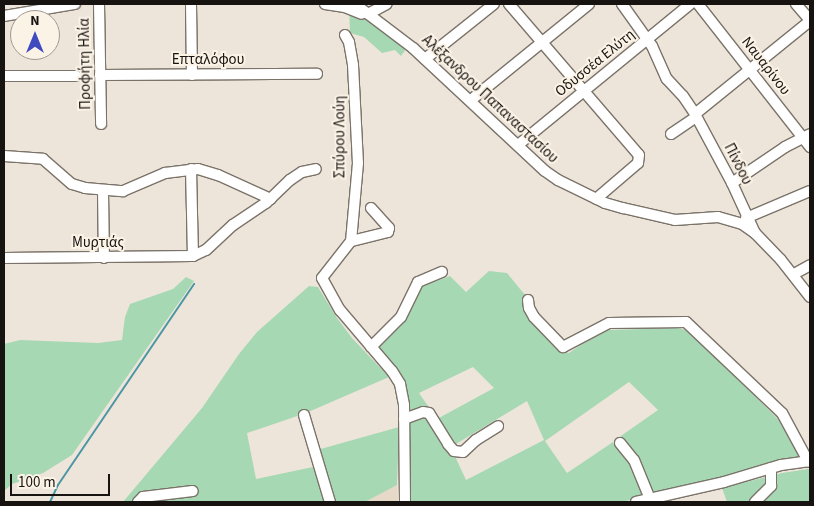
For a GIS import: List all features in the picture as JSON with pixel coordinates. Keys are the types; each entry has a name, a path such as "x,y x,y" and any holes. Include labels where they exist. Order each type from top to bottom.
{"street":[{"path":"4,16 75,4"},
{"name":"Προφήτη Ηλία","path":"99,4 101,124"},
{"path":"191,4 192,75"},
{"path":"325,4 338,5 371,16 387,4"},
{"name":"Αλέξανδρου Παπαναστασίου","path":"355,4 425,58 553,177 596,199 661,218 675,220 718,217 742,224 755,233"},
{"path":"425,58 494,4"},
{"path":"509,4 639,155 640,160 596,199"},
{"path":"471,100 589,4"},
{"name":"Πίνδου","path":"622,4 648,39 667,79 683,96 696,115 732,183 746,218 755,233 794,274 810,297"},
{"name":"Οδυσσέα Ελύτη","path":"518,145 690,4"},
{"name":"Ναυαρίνου","path":"698,4 750,70 806,136 810,148"},
{"path":"671,134 810,21 796,4"},
{"name":"Σπύρου Λούη","path":"345,35 349,42 353,65 358,163 351,241"},
{"name":"Επταλόφου","path":"100,75 317,74"},
{"path":"4,76 76,76"},
{"path":"732,183 752,168 806,136"},
{"path":"4,156 44,160 72,184 102,190 123,191 158,175 191,169 211,172 271,199"},
{"path":"191,169 193,256"},
{"name":"Σπύρου Λούη","path":"193,256 206,250 232,225 271,199 302,172 316,169"},
{"path":"102,190 104,258"},
{"path":"746,218 810,191"},
{"path":"371,208 389,231 384,235 351,241 322,278 340,310 392,371 400,384 404,419 405,502"},
{"name":"Μυρτιάς","path":"4,258 193,256"},
{"path":"794,274 810,265"},
{"path":"371,347 401,317 418,282 442,272"},
{"path":"528,300 529,308 534,317 563,347 570,345 605,324 686,322 782,413 809,461 771,468 724,482 636,502"},
{"path":"404,419 422,412 429,413 454,451 463,452 476,440 498,426"},
{"path":"304,415 330,502"},
{"path":"620,443 634,460 650,499"},
{"path":"755,502 771,486 771,468"},
{"path":"138,502 143,497 194,491"}],"shaded area":[{"path":"397,485 398,502 365,502"}],"green space":[{"path":"349,4 406,49 401,56 395,50 382,53 364,37 350,33"},
{"path":"489,271 507,273 525,295 525,313 538,329 540,327 562,351 569,353 606,330 678,328 689,331 778,419 801,458 735,477 651,495 636,459 618,438 658,410 629,382 545,441 567,473 613,442 632,461 646,497 620,502 407,502 406,421 421,416 430,418 453,452 466,480 544,440 527,401 451,447 437,419 494,388 473,367 419,393 428,406 407,416 407,406 378,350 378,345 400,327 408,315 420,287 450,276 466,292"},
{"path":"186,277 194,281 72,455 43,473 12,484 4,491 4,344 20,340 98,343 122,340 125,317 130,304 173,289"},
{"path":"309,286 318,287 352,338 389,377 306,413 247,433 256,479 313,467 325,502 123,502 202,408 239,354 257,332"},
{"path":"399,427 397,485 365,502 333,502 317,450"},
{"path":"810,470 810,502 727,502 722,488 782,473"}],"waterway":[{"path":"50,502 58,485 194,284"}]}
